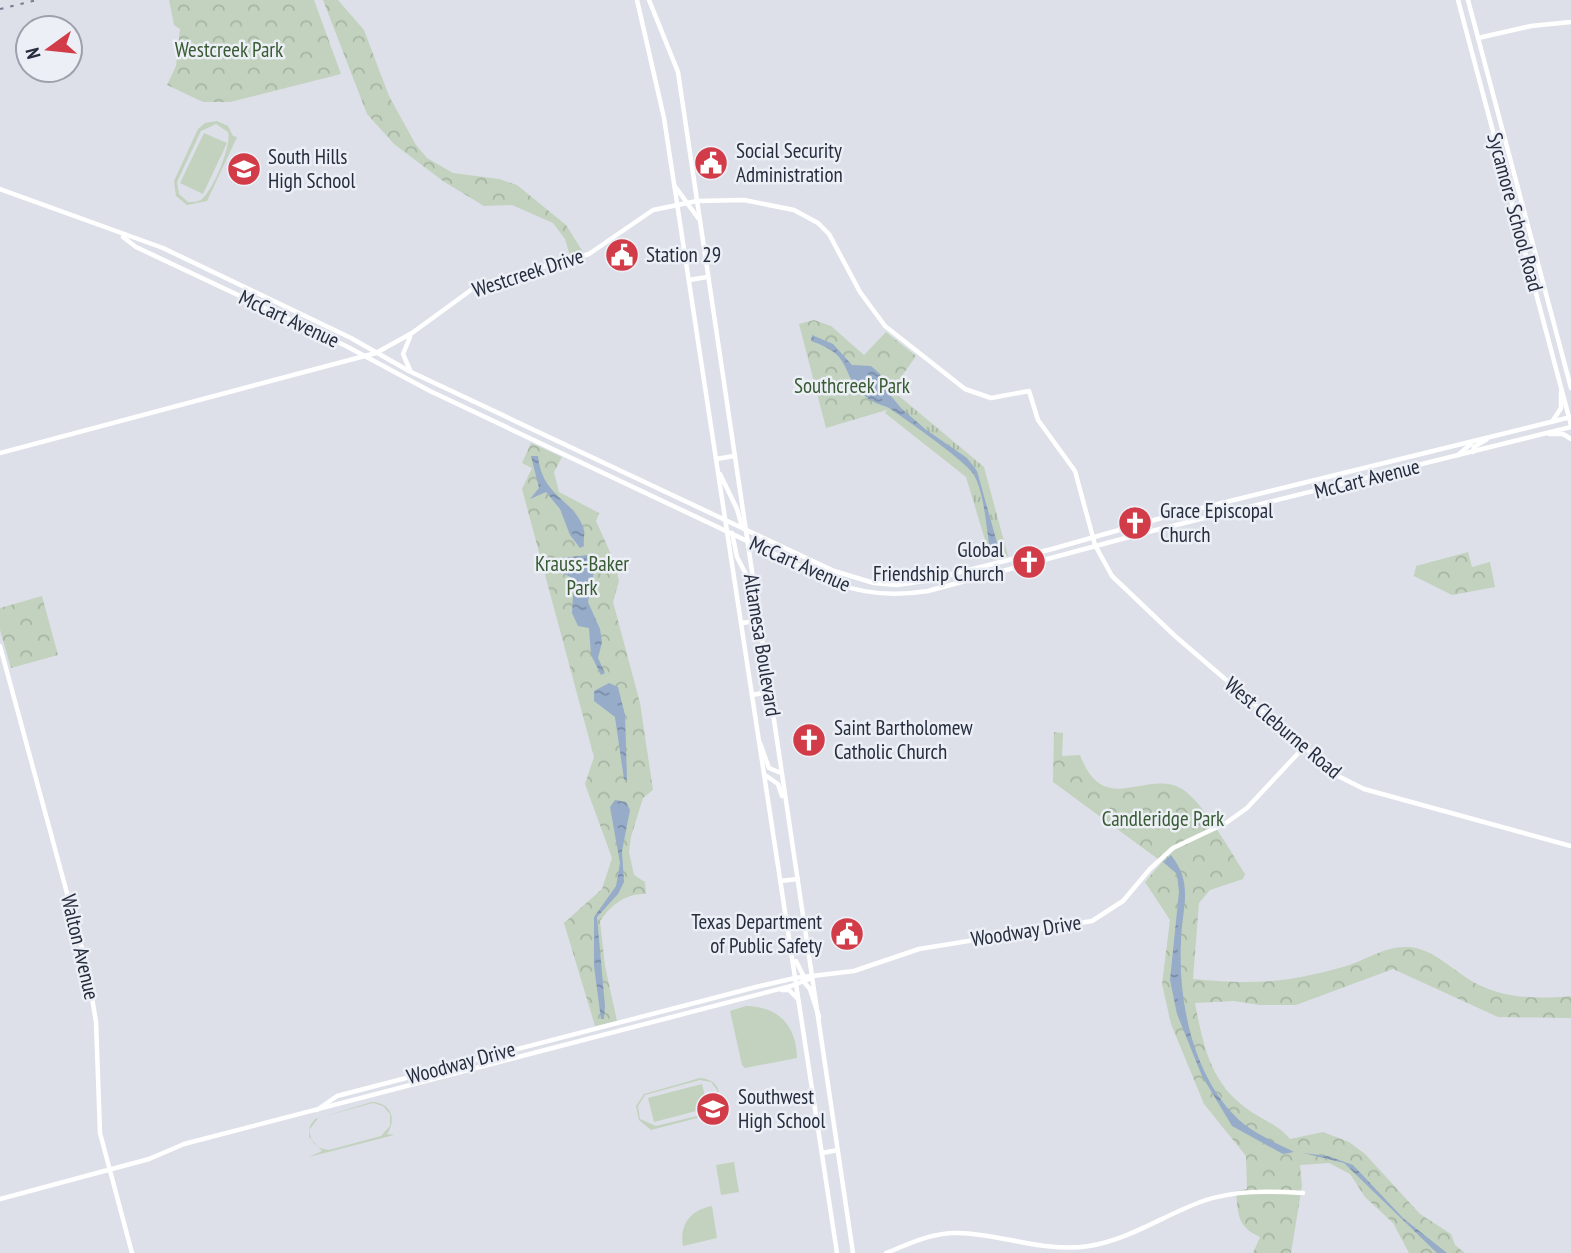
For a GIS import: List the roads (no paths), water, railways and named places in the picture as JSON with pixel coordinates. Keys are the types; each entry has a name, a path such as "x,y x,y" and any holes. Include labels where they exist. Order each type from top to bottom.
{"main road":[{"name":"Altamesa Boulevard","path":"637,0 658,87 674,184 839,1253"},
{"path":"649,0 678,72 743,528"},
{"name":"Sycamore School Road","path":"1458,0 1571,426"},
{"name":"Sycamore School Road","path":"1468,0 1571,388"},
{"path":"1478,38 1531,26 1571,22"},
{"path":"674,184 699,218"},
{"name":"McCart Avenue","path":"0,189 47,204 119,235 163,248 377,352 414,373 725,520 834,571 878,583 925,580 1042,552 1093,535 1570,417"},
{"name":"Westcreek Drive","path":"0,453 377,352 412,333 477,287 579,257 600,248 644,215 677,204 697,201 744,200 784,207 810,218 829,234 869,307 897,337 971,392 998,398 1029,391"},
{"path":"1515,209 1524,207"},
{"name":"McCart Avenue","path":"119,235 136,247 346,346 441,396 843,586 890,595 928,591 1044,562 1095,545 1571,426"},
{"path":"689,280 707,276"},
{"path":"1547,335 1557,332"},
{"path":"412,333 403,354 406,365 414,373"},
{"path":"342,362 347,356 346,346"},
{"path":"441,396 444,387"},
{"path":"1552,422 1561,408 1562,388"},
{"name":"West Cleburne Road","path":"1029,391 1038,419 1075,471 1095,545 1105,567 1122,588 1304,747 1351,784 1571,846"},
{"path":"1541,435 1563,434 1571,439"},
{"path":"1473,452 1474,447 1488,438"},
{"path":"1457,456 1470,448 1471,443"},
{"path":"716,459 734,456"},
{"path":"595,469 600,460"},
{"path":"718,470 743,528"},
{"path":"658,499 663,490"},
{"path":"1165,517 1167,527"},
{"name":"Altamesa Boulevard","path":"743,528 805,924 808,979 819,1017 853,1253"},
{"path":"729,531 737,557 753,589"},
{"path":"748,557 752,550 760,547"},
{"path":"1042,552 1044,562"},
{"path":"741,623 758,621"},
{"name":"Walton Avenue","path":"0,646 87,967 96,1022 98,1112 108,1170 132,1253"},
{"path":"752,695 769,692"},
{"path":"759,743 764,747 769,768 781,773"},
{"name":"Woodway Drive","path":"317,1110 337,1096 756,987 796,978 808,979 855,971 929,947 1092,920 1123,901 1173,848 1226,823 1247,808 1304,747"},
{"path":"765,775 778,784 787,810"},
{"path":"780,881 798,879"},
{"path":"788,927 805,924"},
{"path":"790,943 798,970 808,979 819,1017"},
{"name":"Woodway Drive","path":"0,1199 108,1170 184,1144 774,991 808,979"},
{"path":"756,987 758,995"},
{"path":"774,991 789,990 799,1000"},
{"path":"571,1042 583,1032"},
{"path":"571,1042 573,1034"},
{"path":"822,1153 838,1150"},
{"path":"886,1253 928,1237 957,1233 1043,1248 1090,1246 1138,1232 1194,1204 1219,1196 1259,1192 1303,1193"}],"water":[{"path":"812,335 833,344 852,365 871,366 880,374 886,390 901,408 925,429 967,458 977,471 1001,557 992,559 981,494 969,469 948,450 897,413 868,398 851,379 840,359 825,347 811,341"},
{"path":"531,456 538,456 546,481 580,520 584,530 584,546 580,548 570,535 560,509 546,492 530,499 539,488"},
{"path":"589,555 596,561 588,602 600,629 602,642 598,658 605,673 601,675 591,655 589,628 578,626 572,613 574,579 559,571 555,565 560,558"},
{"path":"609,683 618,687 625,715 627,780 624,779 615,717 594,701 594,691"},
{"path":"615,800 626,802 630,810 622,851 624,882 618,894 597,917 605,1006 604,1019 601,1019 594,966 594,917 616,886 620,863 610,807"},
{"path":"1171,855 1185,886 1181,941 1182,987 1185,1011 1198,1057 1220,1098 1241,1122 1294,1152 1283,1154 1232,1126 1202,1076 1177,1014 1170,980 1179,892 1177,874 1163,862"},
{"path":"1303,1153 1328,1156 1353,1165 1403,1218 1447,1253 1437,1253 1344,1163"}],"railway":[{"path":"0,9 37,0"}],"place":[{"name":"Social Security Administration","path":"711,163"},
{"name":"South Hills High School","path":"244,169"},
{"name":"Station 29","path":"622,255"},
{"name":"Grace Episcopal Church","path":"1135,523"},
{"name":"Global Friendship Church","path":"1029,562"},
{"name":"Saint Bartholomew Catholic Church","path":"809,740"},
{"name":"Texas Department of Public Safety","path":"847,934"},
{"name":"Southwest High School","path":"713,1109"}],"park label":[{"name":"Westcreek Park","path":"229,50"},
{"name":"Southcreek Park","path":"852,386"},
{"name":"Krauss-Baker Park","path":"582,576"},
{"name":"Candleridge Park","path":"1163,819"}]}
